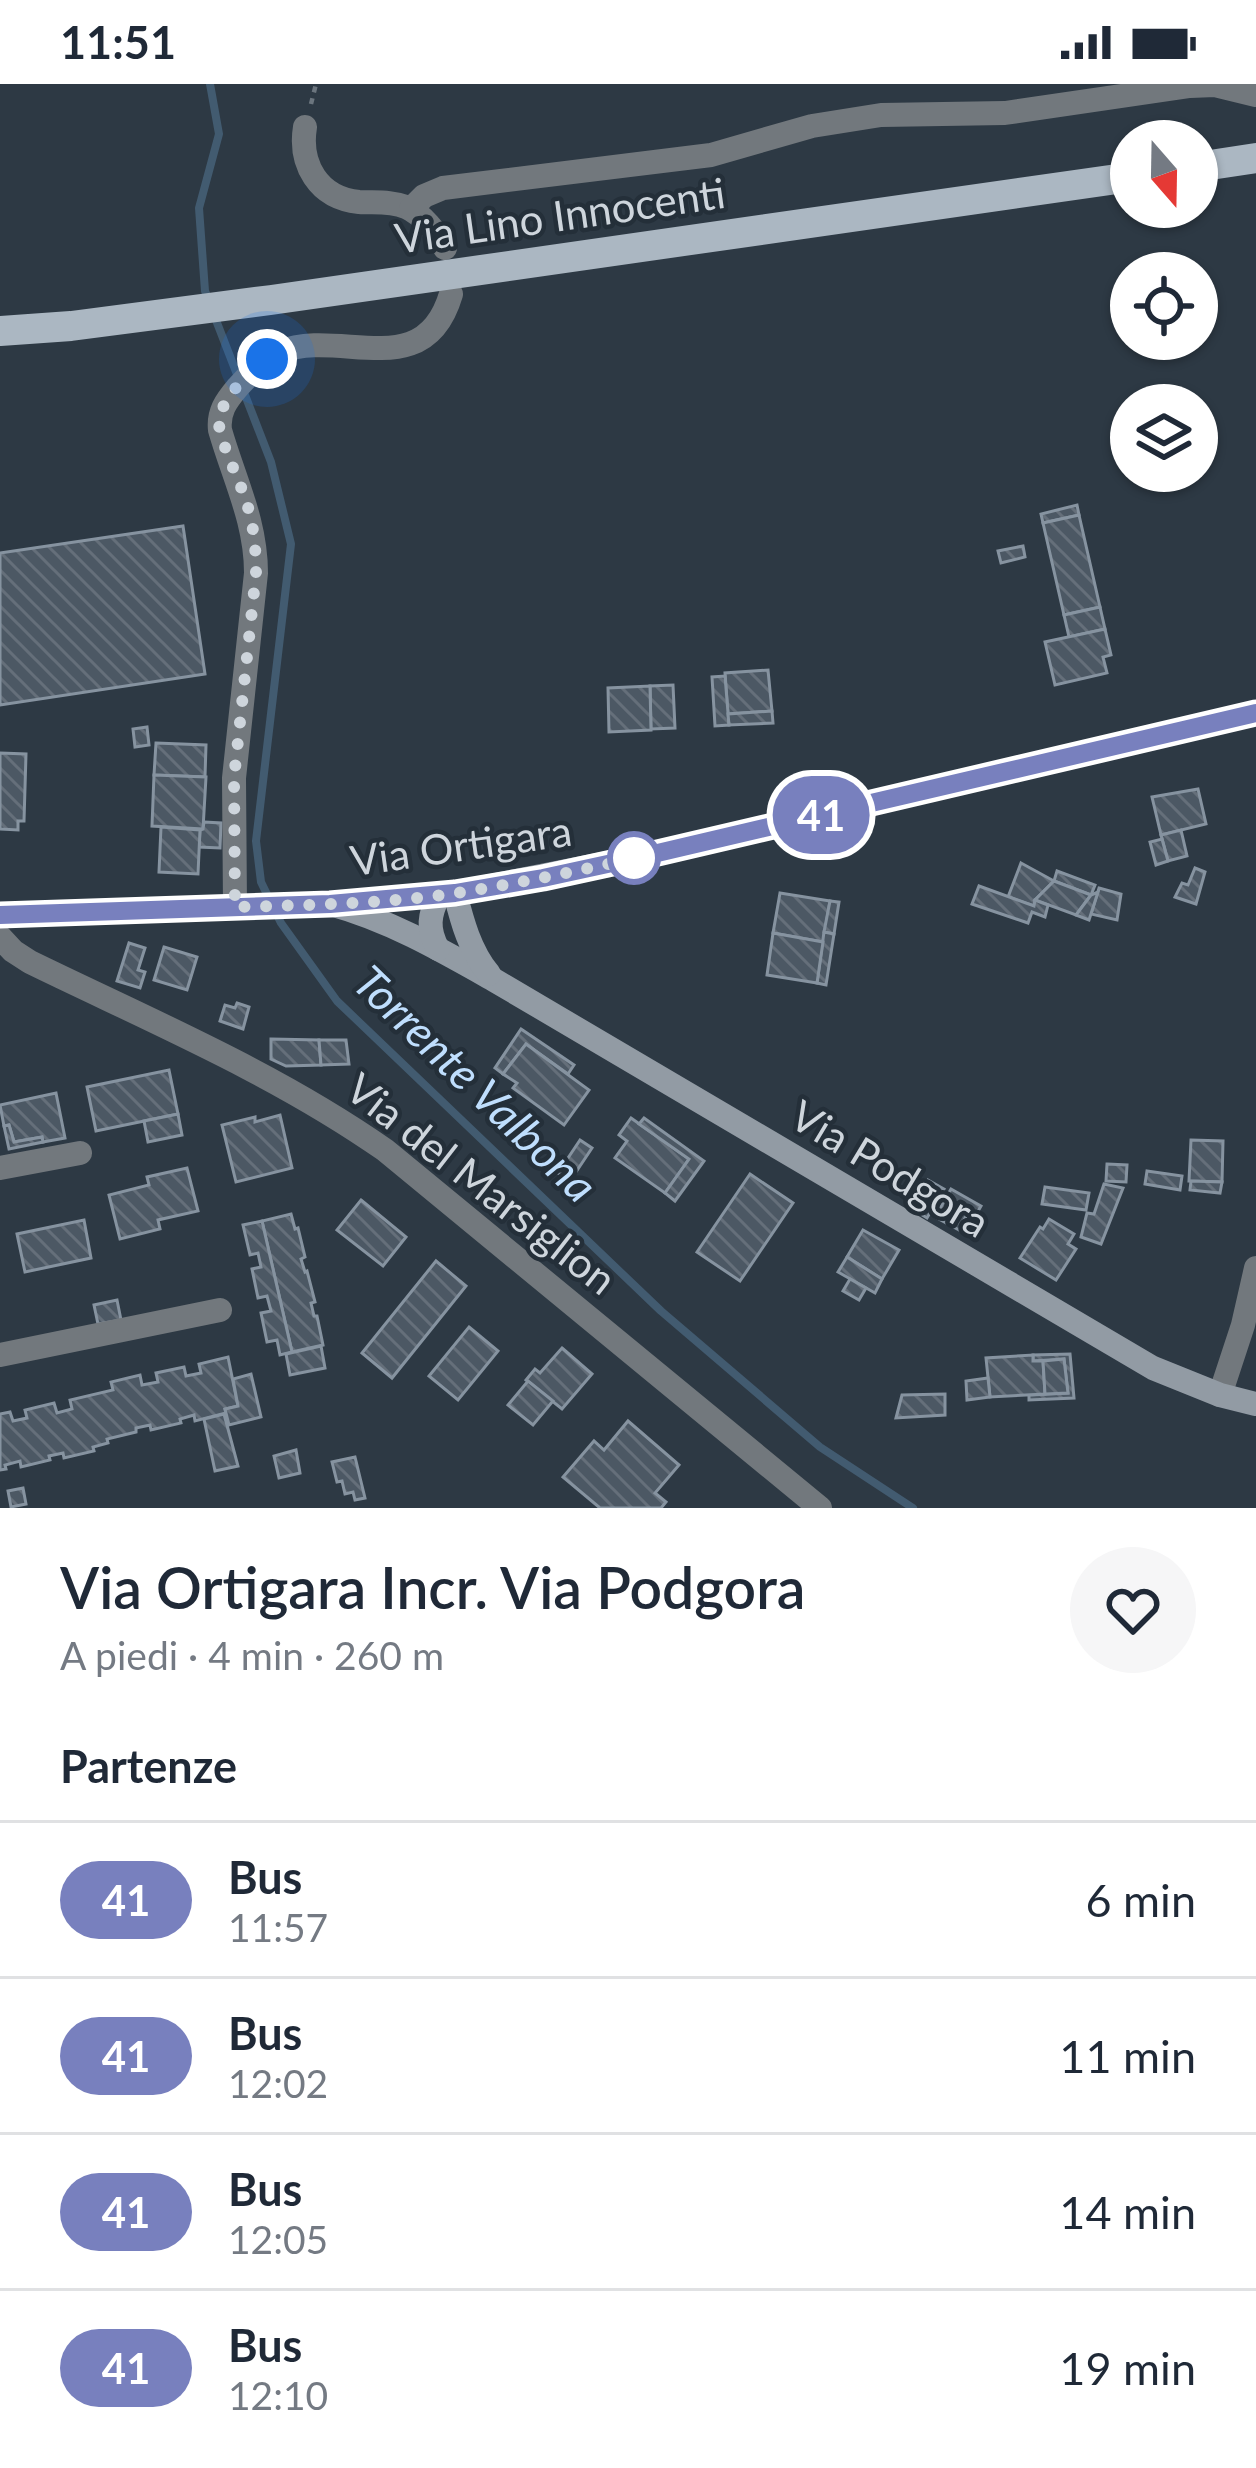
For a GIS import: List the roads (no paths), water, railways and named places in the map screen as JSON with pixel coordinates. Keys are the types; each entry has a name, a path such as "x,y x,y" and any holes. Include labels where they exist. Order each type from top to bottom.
{"main road":[{"path":"1218,164 1256,158"},
{"name":"Via Lino Innocenti","path":"0,331 272,299 1110,180"},
{"name":"Via Ortigara","path":"447,894 649,855 1256,713"},
{"path":"438,949 429,929 432,909 447,894 479,962 494,980"},
{"name":"Via Podgora","path":"318,904 367,914 438,949 1120,1350 1220,1395 1256,1404"}],"street":[{"path":"411,209 442,188 711,154 812,126 881,115 1005,113 1190,86 1215,85 1256,95"},
{"path":"305,127 304,156 318,182 354,202 394,203 411,209 445,248"},
{"path":"244,907 234,778 256,573 253,529 218,419 230,396 255,368 280,352 308,345 377,350 404,346 428,333 451,294"},
{"name":"Via Ortigara","path":"0,915 318,904 447,894"},
{"name":"Via del Marsiglion","path":"0,937 30,962 279,1082 332,1113 399,1162 820,1508"},
{"path":"0,1168 80,1153"},
{"path":"1220,1395 1244,1325 1256,1268"},
{"path":"0,1355 220,1310"}],"waterway":[{"name":"Torrente Valbona","path":"209,301 199,208 219,134 210,84"},
{"name":"Torrente Valbona","path":"214,315 271,462 291,544 256,841 261,882 281,923 337,1001 661,1311 820,1447 913,1508"}]}
